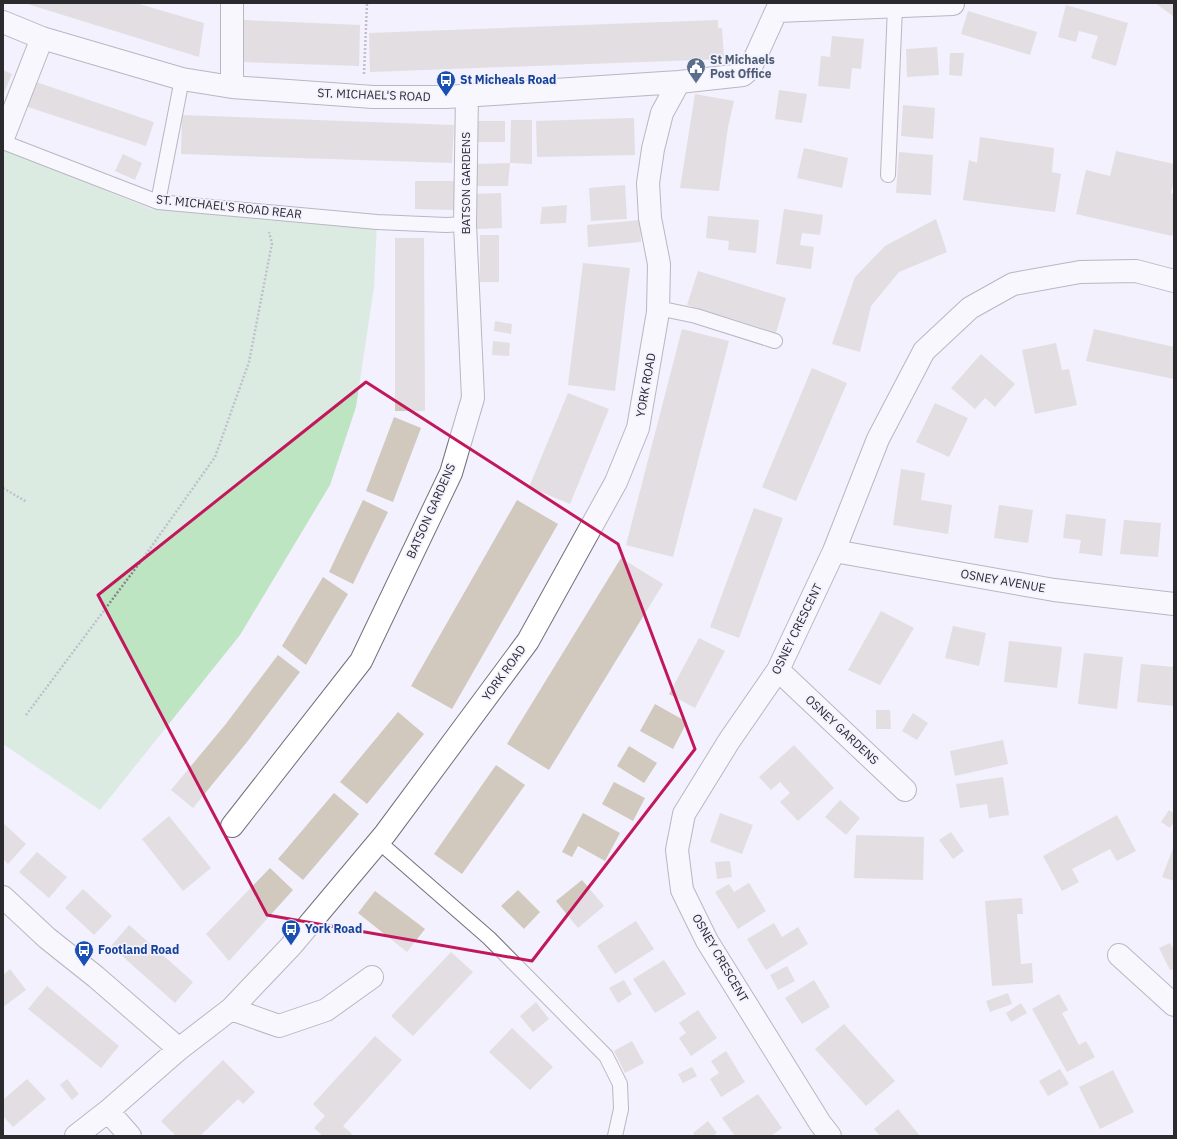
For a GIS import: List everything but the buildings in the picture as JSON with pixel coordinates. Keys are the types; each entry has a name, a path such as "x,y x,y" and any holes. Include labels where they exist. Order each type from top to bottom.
{"street":[{"path":"232,3 232,87"},
{"path":"779,7 895,7 953,3"},
{"name":"ST. MICHAEL'S ROAD","path":"3,22 42,38 182,79 232,87 363,97 446,97 679,82 743,76 750,69 779,7"},
{"path":"3,138 42,38"},
{"name":"YORK ROAD","path":"76,1136 108,1111 179,1049 231,1008 290,946 379,842 528,641 616,482 638,428 658,308 659,264 650,218 648,183 662,113 679,82"},
{"name":"BATSON GARDENS","path":"232,826 361,661 451,473 472,398 465,224 467,95"},
{"name":"OSNEY CRESCENT","path":"830,1136 820,1123 707,941 682,890 676,850 684,814 729,741 778,670 834,551 878,439 924,351 970,308 1013,284 1080,272 1136,271 1174,280"},
{"name":"OSNEY AVENUE","path":"834,551 1054,590 1174,604"},
{"name":"OSNEY GARDENS","path":"778,670 905,790"},
{"path":"7,910 48,938 96,977 179,1049"},
{"path":"1119,955 1174,1005"},
{"path":"231,1008 279,1026 326,1010 372,977"},
{"path":"108,1111 130,1136"}],"lane":[{"path":"888,175 895,7"},
{"path":"158,202 182,79"},
{"name":"ST. MICHAEL'S ROAD REAR","path":"3,142 158,202 377,222 446,225 465,224"},
{"path":"658,308 696,316 775,340"},
{"path":"379,842 489,938 606,1056 620,1084 621,1109 615,1136"}],"path":[{"path":"363,97 367,3"},
{"path":"26,715 144,557 215,457 249,362 272,243 269,231"},
{"path":"3,488 27,502"}],"highlighted area":[{"path":"366,382 618,544 695,749 532,961 267,915 98,595"}],"green space":[{"path":"3,149 154,210 158,202 377,222 374,287 356,407 330,485 240,635 100,810 3,744"}],"place":[{"name":"St Michaels Post Office","path":"696,84"},
{"name":"St Micheals Road","path":"446,97"},
{"name":"York Road","path":"291,946"},
{"name":"Footland Road","path":"84,967"}]}
